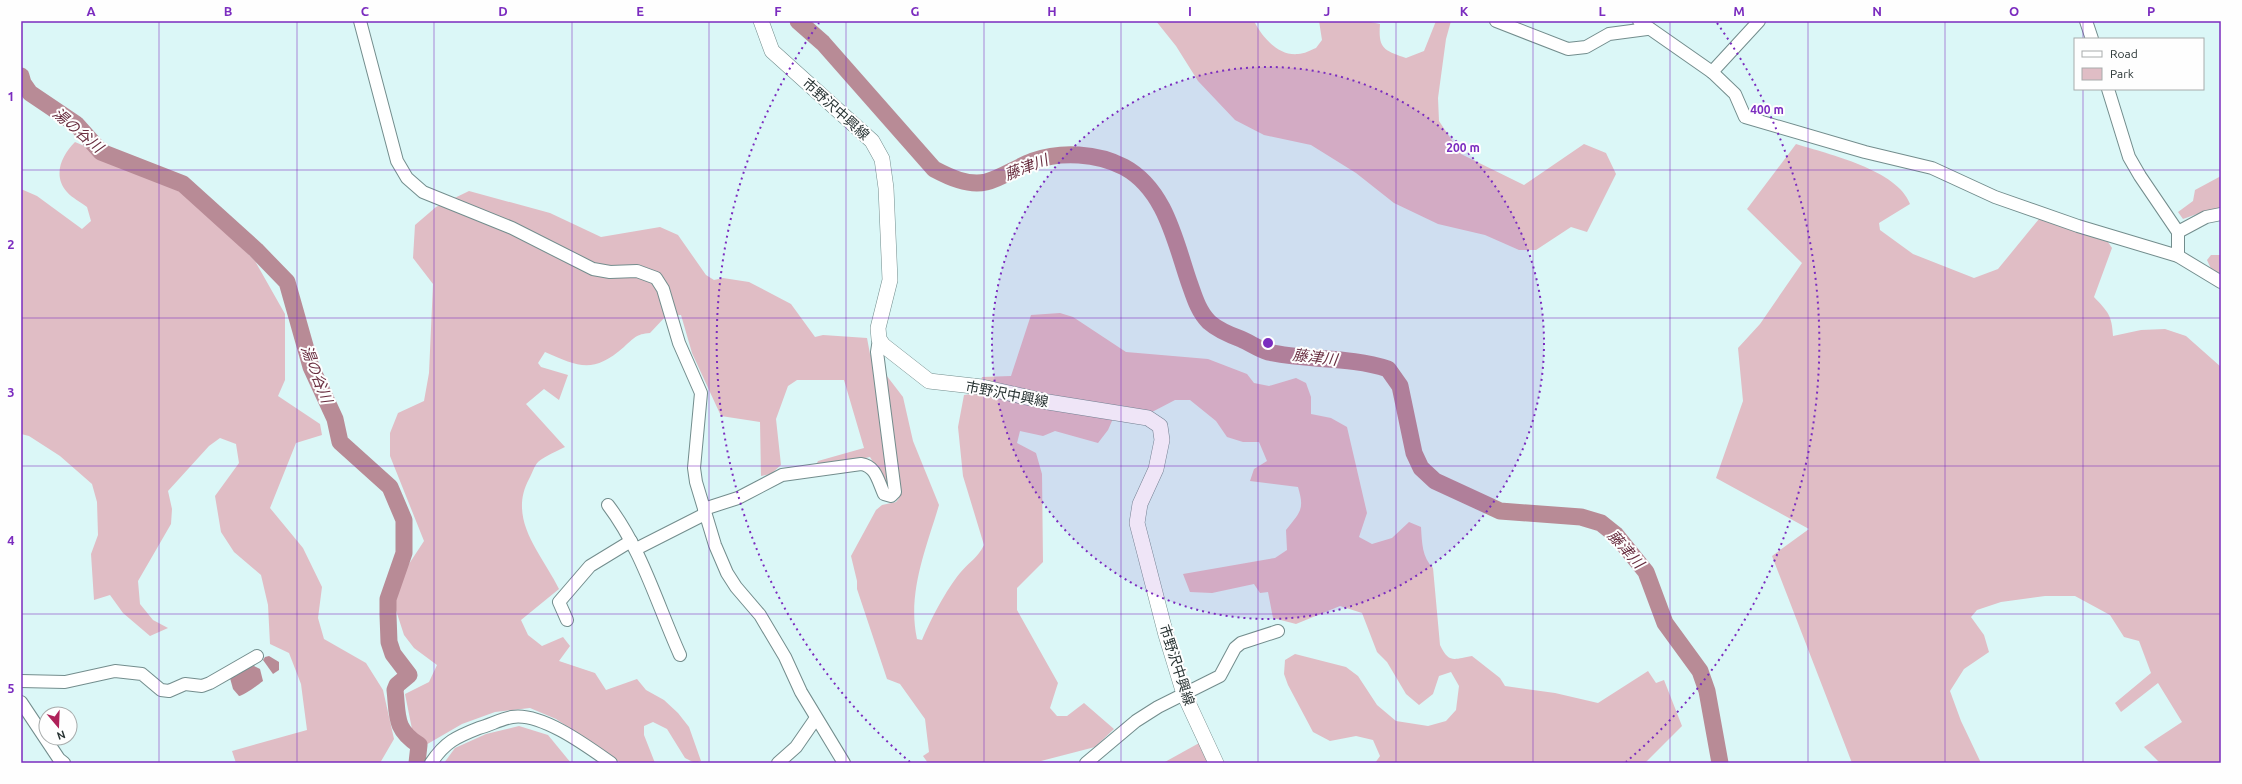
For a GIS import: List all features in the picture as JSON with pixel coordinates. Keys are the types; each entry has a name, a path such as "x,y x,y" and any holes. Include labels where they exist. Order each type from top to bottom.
{"main road":[{"name":"市野沢中興線","path":"761,21 772,51 872,141 882,159 886,188 890,280 878,328 879,338 883,345 929,381 982,387 1048,402 1148,418 1160,426 1162,440 1156,469 1140,504 1137,523 1166,635 1184,694 1216,763"}],"street":[{"path":"360,21 397,161 407,178 418,188 423,192 512,228 593,270 610,272 637,271 656,278 663,289 679,343 701,392 694,468 704,512 727,573 736,587 760,615 816,718 844,763"},
{"path":"1496,21 1568,50 1586,48 1609,34 1643,25 1712,72 1736,94 1745,117 1865,152 1932,168 2002,199 2078,226 2178,256 2221,282"},
{"path":"1712,72 1759,21"},
{"path":"2086,21 2092,38"},
{"path":"2108,90 2129,157 2178,232 2178,256"},
{"path":"2178,232 2206,218 2221,214"},
{"path":"567,620 559,602 570,587 590,566 704,512 738,498 782,476 861,464 868,465 874,470 884,494 891,496 895,492 888,450 877,352 879,338"},
{"path":"608,505 633,545 680,655"},
{"path":"1086,763 1136,721 1220,676 1231,654 1241,643 1278,631"},
{"path":"21,681 65,682 115,671 142,674 161,690 169,691 185,684 202,686 210,683 257,656"},
{"path":"21,702 59,759 64,763"},
{"path":"431,763 442,747 457,736 512,717 530,718 552,727 611,763"},
{"path":"778,763 796,747 816,718"}],"green space":[{"path":"1156,21 1254,21 1261,33 1277,49 1291,54 1298,54 1305,53 1316,48 1322,40 1319,21 1366,21 1380,24 1380,39 1384,47 1392,53 1406,58 1424,51 1436,21 1451,21 1446,39 1438,98 1439,121 1461,154 1524,185 1584,144 1606,153 1616,174 1587,232 1571,227 1536,250 1519,250 1485,235 1438,224 1394,203 1356,173 1311,145 1264,135 1235,120 1198,81 1176,46"},
{"path":"75,142 181,187 255,261 285,314 285,380 278,396 320,424 322,435 296,443 270,508 303,548 322,587 318,618 324,639 366,663 383,690 394,739 380,763 236,763 232,751 307,730 301,684 289,653 270,644 268,605 261,575 234,552 221,532 215,496 239,463 236,444 220,438 209,446 168,491 172,509 171,524 138,581 140,604 153,620 168,628 150,636 123,613 110,595 94,600 91,554 98,535 97,502 92,484 60,456 29,436 21,434 21,189 37,196 82,229 91,221 87,207 67,192 60,179 60,166 66,153"},
{"path":"1796,144 1843,158 1877,173 1892,182 1903,192 1910,204 1879,223 1880,230 1913,254 1974,278 1998,269 2039,219 2108,242 2112,248 2094,297 2103,306 2110,318 2113,336 2141,330 2165,329 2186,336 2221,367 2221,763 2160,763 2144,747 2182,722 2158,683 2121,712 2115,703 2151,673 2139,641 2124,637 2110,615 2075,596 2045,596 2001,602 1977,610 1971,617 1984,635 1989,652 1964,669 1950,691 1961,721 1981,763 1852,763 1772,556 1809,529 1716,478 1743,401 1738,348 1760,324 1802,263 1747,209"},
{"path":"2221,176 2221,211 2197,214 2183,219 2178,212 2193,201 2195,190"},
{"path":"469,191 550,213 601,237 660,227 678,235 706,275 714,280 723,278 749,282 791,304 815,337 823,335 867,338 870,354 903,397 913,441 939,505 919,571 916,588 914,605 917,639 922,640 934,614 949,588 960,573 979,554 984,545 963,476 958,427 964,395 977,393 982,377 1011,376 1031,315 1060,313 1073,317 1126,352 1208,359 1247,374 1254,383 1269,386 1296,378 1306,383 1311,397 1311,414 1331,418 1347,427 1367,513 1359,537 1372,544 1392,538 1409,522 1421,527 1422,544 1429,564 1433,568 1440,645 1449,658 1456,659 1472,656 1500,678 1505,686 1555,693 1598,703 1648,671 1656,683 1664,680 1682,726 1645,763 1375,763 1380,756 1373,740 1356,736 1330,741 1313,732 1288,685 1284,674 1285,660 1295,654 1346,667 1358,676 1377,705 1396,721 1428,726 1446,721 1456,710 1459,686 1451,672 1439,676 1433,694 1419,705 1406,694 1387,662 1377,652 1362,613 1340,606 1296,624 1273,618 1268,592 1260,593 1254,584 1212,593 1190,592 1183,574 1275,558 1287,550 1286,530 1298,515 1301,501 1298,487 1250,481 1254,469 1267,461 1259,442 1243,442 1227,437 1216,421 1190,400 1175,400 1152,412 1119,405 1108,430 1098,443 1055,431 1043,436 1020,431 1017,443 1036,453 1042,474 1043,562 1017,588 1017,610 1058,683 1050,708 1057,716 1067,716 1084,703 1114,729 1095,747 1041,761 928,763 923,756 929,752 925,719 900,684 887,679 857,589 857,581 851,556 876,510 882,505 896,502 899,498 898,483 886,483 870,457 820,467 816,465 818,461 864,448 844,380 797,380 788,386 776,419 781,465 771,474 761,476 760,422 721,416 692,353 681,315 666,316 650,333 641,334 613,356 603,361 586,365 577,364 545,352 538,363 541,367 568,375 559,400 544,389 526,404 565,447 538,462 523,494 522,509 524,523 529,536 559,589 521,620 528,635 542,646 563,637 570,646 559,661 595,673 606,690 637,679 646,690 664,700 678,713 689,727 701,761 695,763 685,758 667,729 653,722 644,726 644,735 655,763 621,763 556,719 530,708 495,712 462,724 424,746 413,734 405,694 429,682 437,665 414,648 404,635 393,601 405,570 424,541 390,456 390,433 398,413 424,401 429,373 433,284 413,258 415,225 436,207"},
{"path":"2211,255 2221,255 2221,277 2212,271 2207,260"},
{"path":"519,726 548,735 571,763 444,763 455,748 486,734"},
{"path":"1201,742 1210,763 1163,763"}],"shaded area":[{"path":"269,656 279,662 279,670 273,674 263,660 265,657"},
{"path":"254,666 260,669 263,681 239,696 233,689 230,678 247,667"}],"waterway":[{"name":"藤津川","path":"798,21 823,43 934,169 959,180 979,183 998,178 1033,161 1055,156 1091,156 1113,162 1124,167 1138,177 1149,188 1159,202 1167,217 1197,303 1205,318 1213,325 1224,332 1268,352 1298,357 1358,362 1388,369 1400,386 1414,453 1421,468 1435,481 1500,511 1581,517 1601,523 1616,535 1646,572 1665,623 1700,671 1707,691 1720,763"},
{"name":"湯の谷川","path":"21,76 23,83 30,93 76,124 101,152 183,184 256,250 287,282 311,367 335,419 340,442 390,487 404,520 404,553 388,599 389,642 393,654 409,675 397,685 395,690 396,707 401,727 405,733 419,745 417,763"}]}
